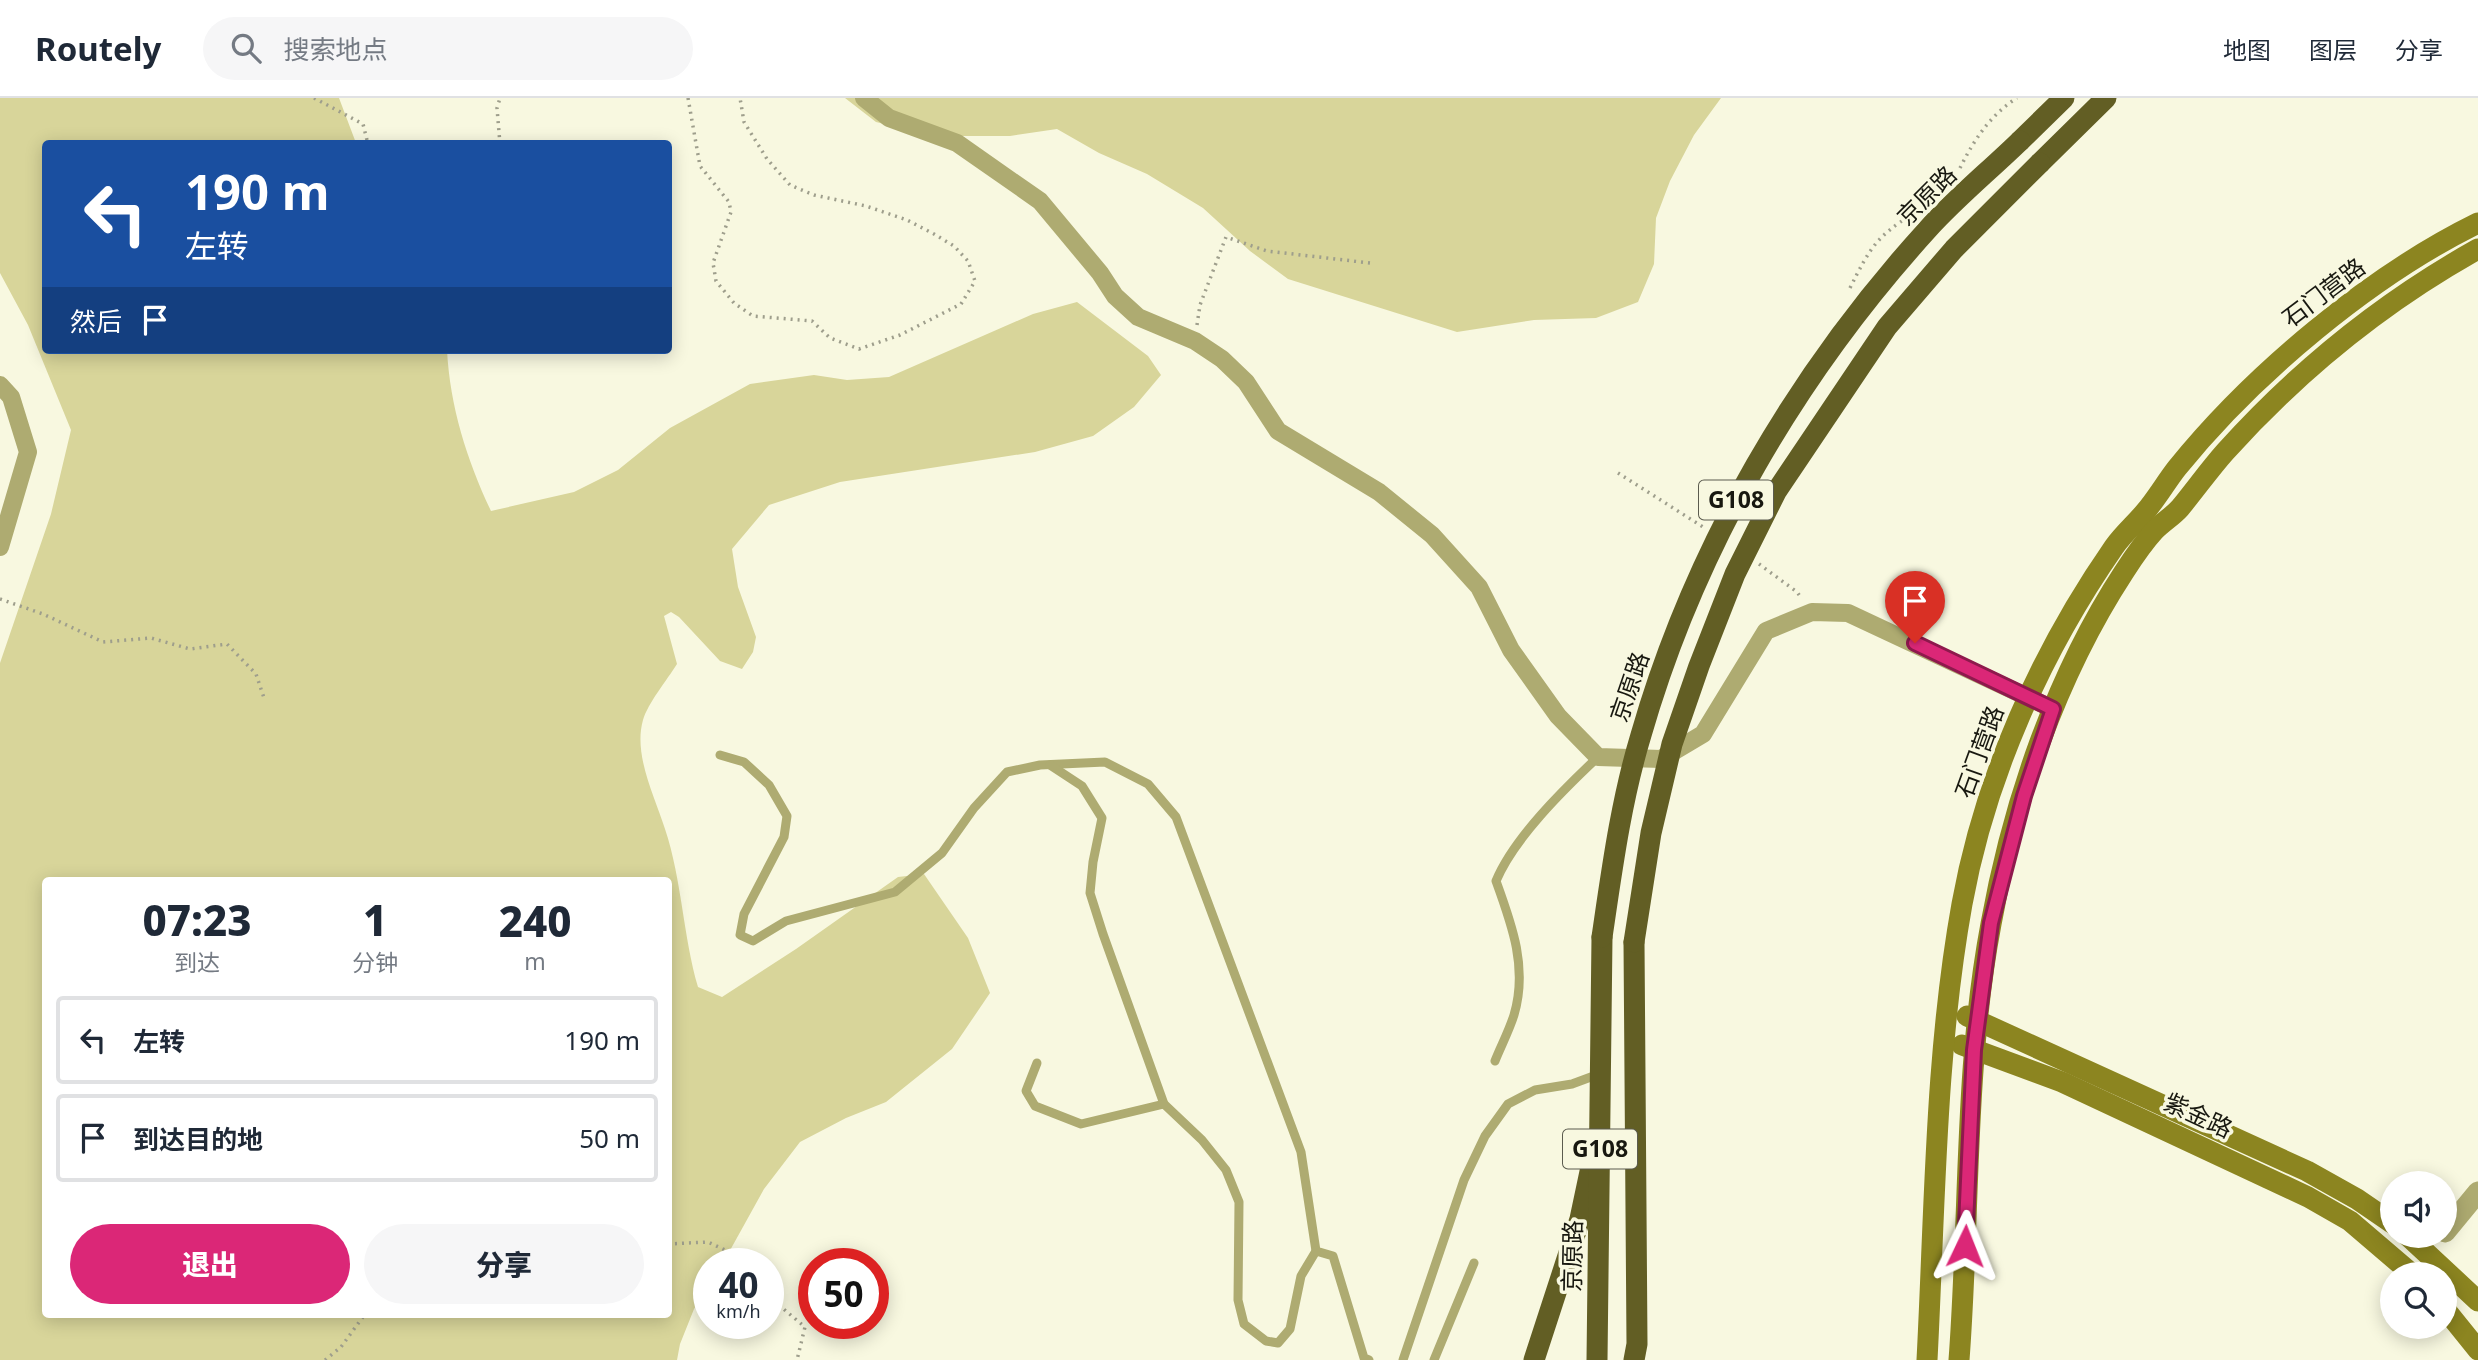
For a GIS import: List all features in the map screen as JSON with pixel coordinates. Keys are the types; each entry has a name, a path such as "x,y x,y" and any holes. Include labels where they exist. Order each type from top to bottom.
{"highway":[{"name":"京原路","path":"1597,1360 1602,937 1619,827 1641,735 1668,654 1706,561 1748,476 1861,307 1930,228 2064,98"},
{"name":"G108","path":"1634,1360 1637,1344 1634,942 1651,833 1672,744 1699,666 1735,574 1776,492 1887,327 1954,249 2106,98"},
{"path":"1534,1360 1580,1219 1600,1121"}],"main road":[{"name":"石门营路","path":"1927,1360 1944,1038 1962,903 1999,765 2029,697 2084,594 2116,543 2145,512 2177,468 2212,429 2276,365 2318,328 2367,291 2478,223"},
{"name":"石门营路","path":"1959,1360 1974,1050 1991,923 2030,774 2053,709 2076,658 2124,572 2155,530 2177,511 2225,452 2279,395 2360,325 2429,277 2478,248"},
{"name":"紫金路","path":"1949,1008 2307,1171 2347,1192 2380,1215"},
{"name":"紫金路","path":"1944,1038 2062,1082 2308,1197 2350,1221 2398,1262"},
{"path":"2422,1248 2478,1301"},
{"path":"2457,1324 2478,1350"}],"street":[{"path":"863,98 889,118 957,143 1040,201 1101,273 1115,296 1138,317 1195,341 1222,359 1246,382 1278,432 1379,492 1432,535 1479,587 1511,650 1558,716 1598,757 1661,759 1703,734 1766,631 1812,612 1848,613 2053,709"},
{"path":"0,385 11,397 29,453 0,547"},
{"path":"2457,1218 2478,1192"},
{"path":"2421,1262 2432,1248"}],"lane":[{"path":"720,755 744,762 769,785 787,816 784,837 744,914 740,935 753,941 786,921 895,892 942,853 974,808 1007,772 1049,764 1105,762 1148,784 1176,817 1301,1152 1316,1251 1301,1276 1290,1329 1278,1343 1266,1341 1244,1324 1238,1300 1239,1202 1226,1170 1202,1140 1164,1104 1090,893 1102,818 1082,786 1049,764"},
{"path":"1494,1061 1514,1014 1520,966 1512,925 1496,881 1506,857 1571,782 1598,757"},
{"path":"1037,1063 1026,1091 1035,1106 1082,1124 1164,1104"},
{"path":"1403,1360 1464,1180 1485,1136 1508,1104 1535,1090 1572,1084 1601,1074"},
{"path":"1316,1251 1332,1256 1353,1328 1364,1358 1369,1360"},
{"path":"1434,1360 1474,1263"}],"path":[{"path":"314,98 363,124 367,140"},
{"path":"500,98 497,108 500,140"},
{"path":"688,98 701,166 729,202 732,212 713,263 716,281 734,303 753,316 812,321 831,338 859,349 900,335 961,304 975,281 968,261 954,246 907,220 866,206 814,195 790,185 767,159 744,122 740,98"},
{"path":"1195,341 1200,305 1226,237 1267,251 1370,263"},
{"path":"0,599 43,614 103,642 151,638 190,649 228,644 256,674 265,701"},
{"path":"672,1244 708,1241 721,1248"},
{"path":"784,1309 805,1327 797,1360"},
{"path":"325,1360 341,1347 362,1318"}],"shaded area":[{"path":"0,98 339,98 355,140 42,140 42,354 447,354 461,433 491,511 574,492 618,470 670,428 750,384 814,375 847,380 889,377 1033,314 1077,302 1148,356 1161,375 1134,407 1093,436 1035,452 840,482 769,505 732,549 738,587 756,637 753,652 742,669 720,661 679,617 671,612 664,616 677,664 645,713 641,747 646,776 671,848 698,987 722,997 898,877 924,874 968,938 990,993 952,1049 886,1102 846,1118 800,1142 764,1189 731,1248 693,1248 693,1312 680,1344 677,1360 0,1360 0,663 51,514 71,430 28,325 0,273"},
{"path":"845,98 1721,98 1694,135 1670,181 1656,218 1654,264 1638,302 1596,318 1534,320 1457,332 1288,279 1250,251 1203,208 1147,174 1099,153 1057,129 1010,136 956,136 916,132 876,122"}],"route":[{"path":"1915,643 2053,709 2030,774 1991,923 1974,1050 1965,1246"}]}
